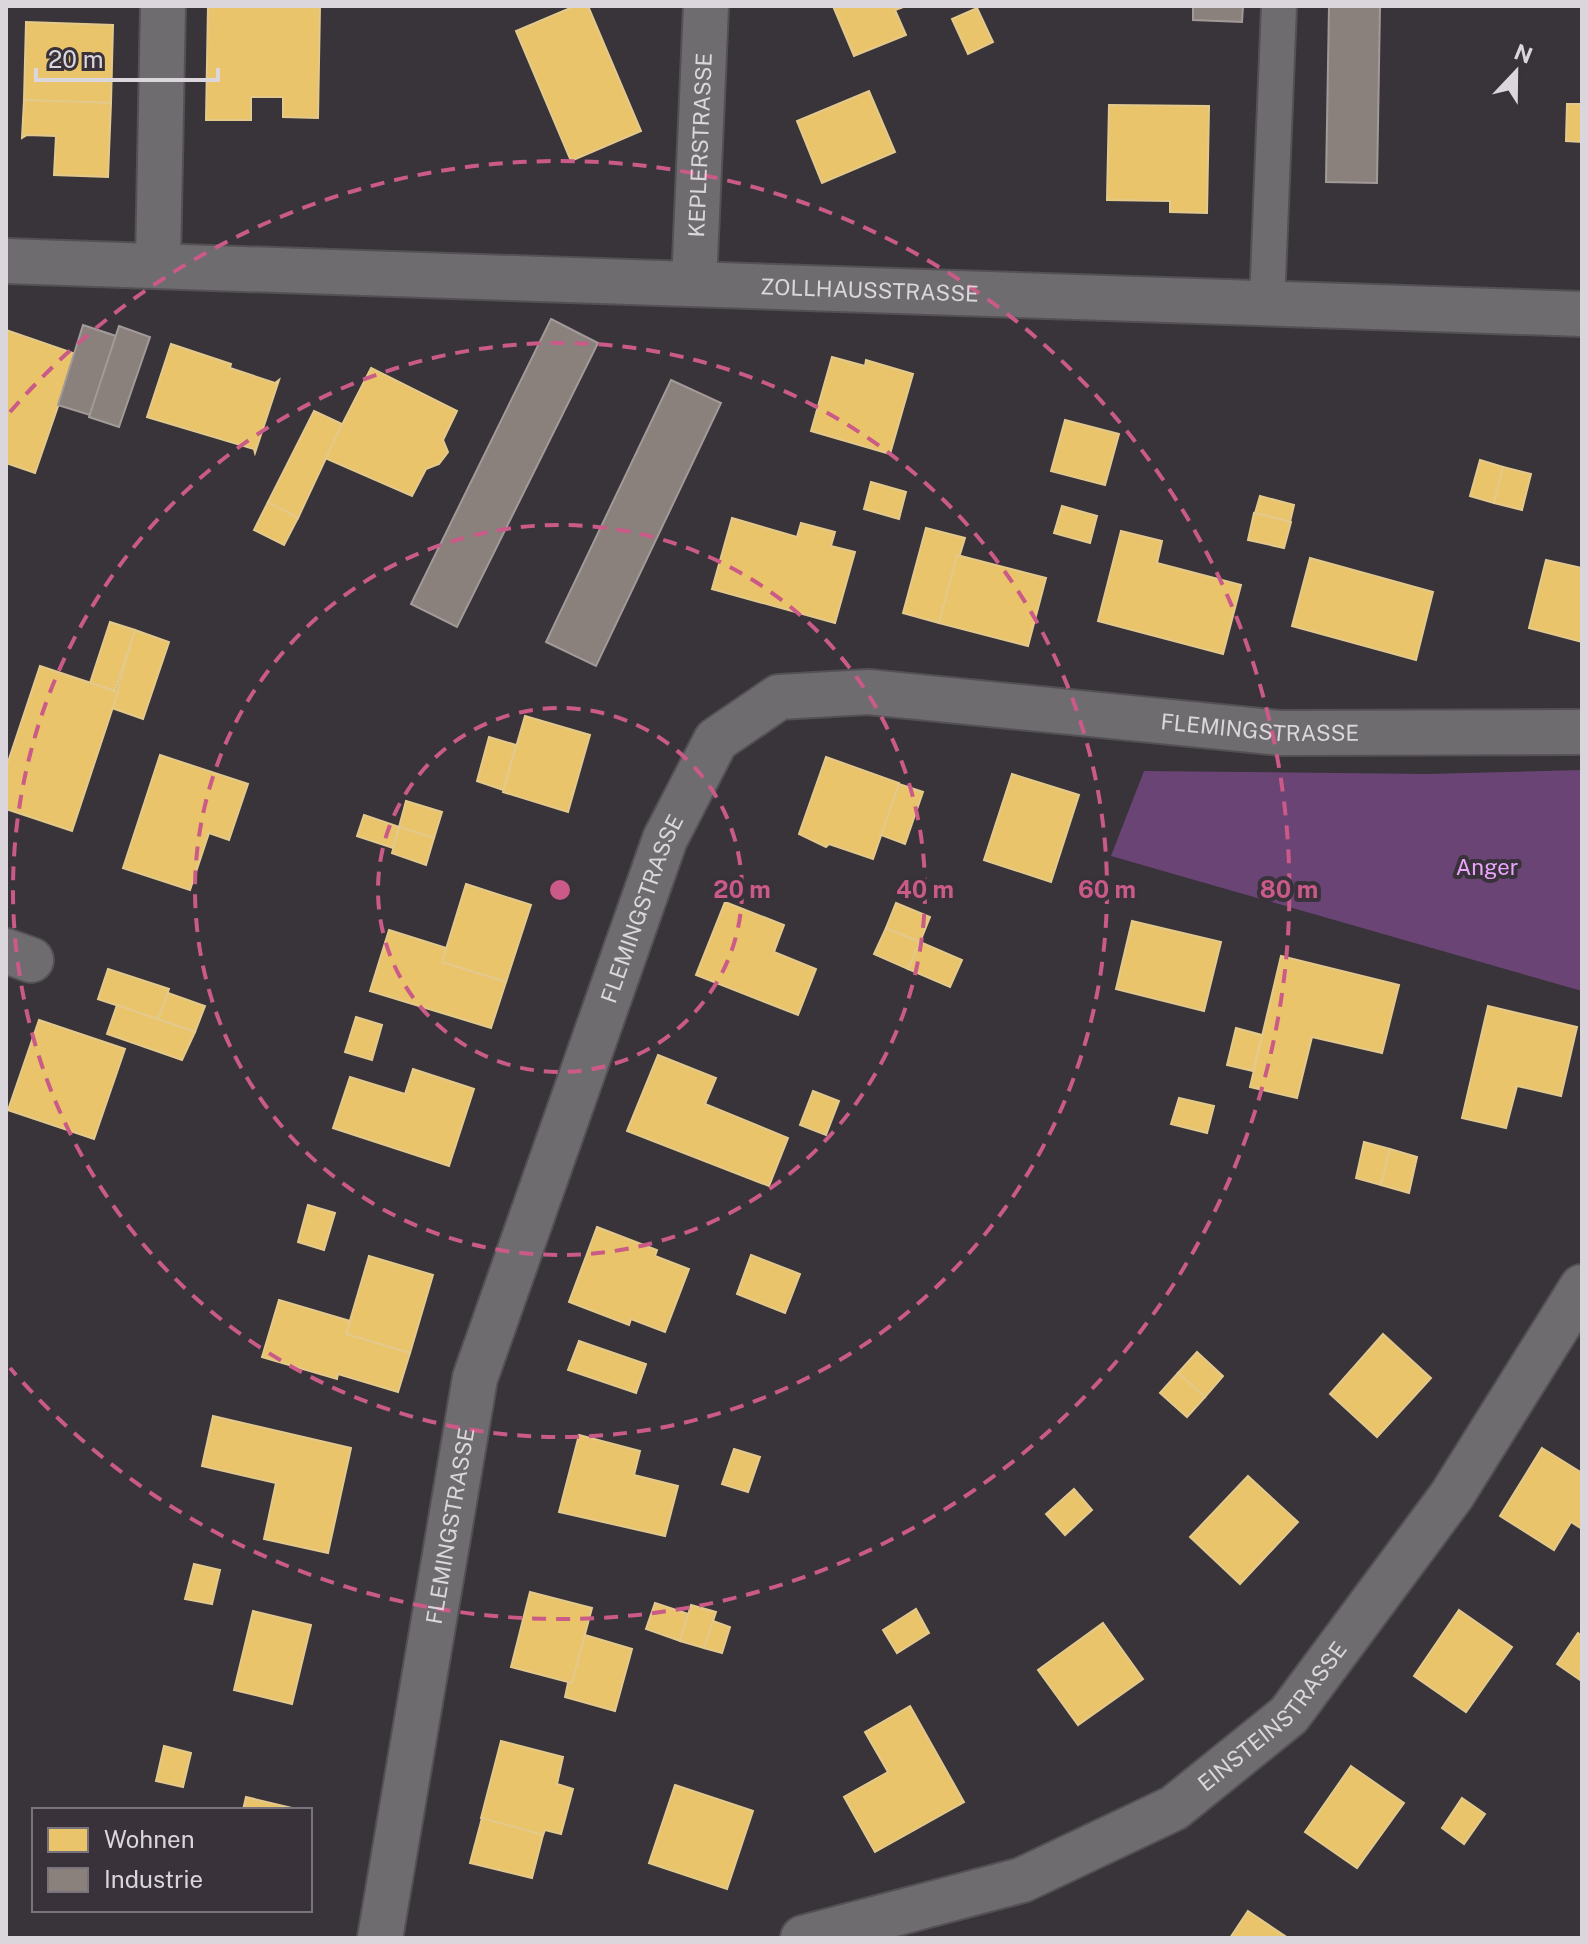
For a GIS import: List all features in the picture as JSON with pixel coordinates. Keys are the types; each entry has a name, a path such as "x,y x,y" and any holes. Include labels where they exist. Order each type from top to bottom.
{"street":[{"path":"158,263 163,6"},
{"name":"KEPLERSTRASSE","path":"694,283 706,6"},
{"name":"ZOLLHAUSSTRASSE","path":"6,261 158,263 1582,314"},
{"name":"FLEMINGSTRASSE","path":"380,1938 475,1378 665,839 716,740 779,697 868,692 1280,733 1582,732"},
{"name":"EINSTEINSTRASSE","path":"803,1938 1022,1880 1174,1808 1289,1715 1452,1495 1582,1287"}],"lane":[{"path":"1267,303 1279,6"}],"green space":[{"name":"Anger","path":"1582,770 1582,991 1111,856 1144,771 1427,774"}],"building: Wohnen":[{"path":"208,6 320,6 318,118 283,117 283,97 251,97 251,120 206,120"},
{"path":"575,6 588,6 641,131 571,161 516,31"},
{"path":"833,6 906,6 895,10 906,35 854,56"},
{"path":"977,8 993,42 968,54 952,19"},
{"path":"26,22 113,25 111,103 24,100"},
{"path":"869,91 895,152 822,183 797,121"},
{"path":"24,100 111,103 108,177 54,175 56,136 27,135 22,138"},
{"path":"1567,104 1582,104 1582,142 1566,141"},
{"path":"1109,105 1209,106 1207,213 1170,212 1170,201 1107,200"},
{"path":"6,330 76,354 35,473 6,463"},
{"path":"171,344 275,383 279,380 255,453 254,449 147,417"},
{"path":"832,357 865,366 866,360 913,374 890,454 811,431"},
{"path":"371,368 457,411 443,440 448,452 439,464 426,469 412,496 325,458"},
{"path":"314,411 342,424 298,518 268,502"},
{"path":"1065,420 1119,434 1105,485 1051,471"},
{"path":"1480,460 1503,467 1494,503 1470,496"},
{"path":"1503,467 1531,474 1522,510 1494,503"},
{"path":"871,482 906,492 899,519 864,509"},
{"path":"1260,496 1294,505 1290,522 1255,513"},
{"path":"268,502 298,518 284,545 254,530"},
{"path":"1062,506 1097,516 1090,543 1054,533"},
{"path":"1254,513 1291,522 1284,548 1248,540"},
{"path":"732,518 797,537 801,523 835,532 831,546 855,552 835,623 712,589"},
{"path":"926,528 965,538 939,623 903,613"},
{"path":"1121,531 1162,541 1157,563 1241,585 1223,654 1098,621"},
{"path":"957,555 1046,578 1028,646 939,623"},
{"path":"1310,558 1433,592 1416,660 1292,626"},
{"path":"1546,560 1582,568 1582,642 1529,628"},
{"path":"110,622 135,630 115,691 90,683"},
{"path":"135,630 169,642 143,719 112,708"},
{"path":"40,666 118,692 72,831 6,809 6,768"},
{"path":"525,716 590,735 568,812 503,792"},
{"path":"489,737 516,745 503,790 477,781"},
{"path":"160,755 248,784 229,840 209,833 190,890 123,868"},
{"path":"826,757 899,783 873,859 829,844 826,847 799,834"},
{"path":"1012,774 1079,795 1051,882 984,860"},
{"path":"899,784 923,792 905,844 881,835"},
{"path":"406,801 442,812 434,838 399,827"},
{"path":"364,815 399,827 393,848 357,836"},
{"path":"399,827 434,838 426,865 392,853"},
{"path":"466,884 531,905 506,982 442,962"},
{"path":"725,902 784,925 774,952 816,969 798,1015 696,975"},
{"path":"896,903 930,917 920,942 886,928"},
{"path":"1132,921 1221,942 1204,1011 1116,989"},
{"path":"886,928 920,942 908,969 874,954"},
{"path":"389,930 446,948 442,962 506,982 491,1028 370,991"},
{"path":"920,942 962,960 950,987 908,969"},
{"path":"1281,956 1399,985 1382,1053 1312,1037 1297,1098 1250,1087"},
{"path":"108,969 169,989 158,1019 98,999"},
{"path":"168,993 205,1006 195,1032 158,1019"},
{"path":"117,1005 195,1032 182,1060 107,1034"},
{"path":"1488,1006 1577,1027 1561,1096 1517,1086 1506,1128 1462,1118"},
{"path":"356,1017 382,1025 372,1060 345,1052"},
{"path":"39,1020 125,1049 94,1139 8,1110"},
{"path":"1236,1028 1262,1035 1253,1071 1227,1065"},
{"path":"658,1055 716,1078 705,1104 788,1138 769,1186 627,1131"},
{"path":"413,1069 474,1089 449,1166 333,1128 350,1077 405,1094"},
{"path":"813,1091 839,1101 826,1135 800,1125"},
{"path":"1179,1098 1214,1106 1207,1133 1171,1124"},
{"path":"1364,1142 1390,1149 1381,1185 1356,1178"},
{"path":"1390,1149 1417,1157 1409,1193 1381,1185"},
{"path":"308,1205 335,1213 324,1250 298,1242"},
{"path":"597,1227 657,1250 655,1256 689,1269 665,1332 631,1319 629,1325 569,1302"},
{"path":"751,1255 800,1274 785,1313 737,1294"},
{"path":"369,1256 433,1275 410,1353 346,1334"},
{"path":"279,1300 350,1321 346,1334 410,1353 398,1392 338,1374 337,1379 262,1357"},
{"path":"1383,1334 1431,1378 1377,1437 1330,1394"},
{"path":"579,1341 646,1364 636,1393 568,1370"},
{"path":"1197,1352 1223,1376 1205,1397 1178,1373"},
{"path":"1178,1373 1205,1397 1187,1417 1160,1393"},
{"path":"213,1416 351,1448 328,1553 264,1539 276,1483 202,1466"},
{"path":"579,1435 640,1451 634,1475 678,1486 665,1536 559,1512"},
{"path":"1542,1448 1582,1473 1582,1529 1571,1522 1554,1550 1500,1516"},
{"path":"734,1449 760,1457 748,1492 722,1484"},
{"path":"1248,1476 1298,1522 1240,1584 1190,1537"},
{"path":"1074,1489 1092,1510 1065,1535 1046,1514"},
{"path":"194,1564 220,1570 212,1604 185,1599"},
{"path":"530,1592 592,1608 572,1683 511,1667"},
{"path":"655,1603 688,1614 680,1641 646,1629"},
{"path":"691,1605 716,1612 704,1648 680,1641"},
{"path":"916,1609 929,1633 897,1653 883,1630"},
{"path":"1459,1610 1512,1647 1466,1712 1414,1676"},
{"path":"253,1611 311,1625 292,1704 234,1690"},
{"path":"713,1621 730,1627 722,1653 704,1648"},
{"path":"1103,1623 1143,1679 1078,1725 1038,1670"},
{"path":"1578,1633 1582,1636 1580,1680 1557,1664"},
{"path":"585,1635 632,1649 615,1711 565,1697"},
{"path":"910,1706 964,1802 875,1852 844,1797 888,1772 865,1732"},
{"path":"501,1741 563,1757 557,1784 573,1789 561,1834 545,1830 543,1835 481,1818"},
{"path":"164,1746 191,1753 183,1787 156,1781"},
{"path":"1351,1766 1404,1803 1357,1868 1305,1832"},
{"path":"675,1785 753,1811 727,1889 649,1863"},
{"path":"246,1797 292,1808 243,1808"},
{"path":"1462,1798 1485,1814 1464,1844 1442,1828"},
{"path":"482,1818 543,1835 532,1878 470,1863"},
{"path":"1248,1911 1288,1938 1230,1938"}],"building: Industrie":[{"path":"1193,6 1243,6 1242,22 1193,20"},
{"path":"1329,6 1380,6 1377,183 1326,182"},
{"path":"551,319 598,343 457,627 411,604"},
{"path":"83,325 116,336 90,415 58,405"},
{"path":"119,326 150,337 119,427 89,417"},
{"path":"671,380 721,403 596,666 546,642"}]}
